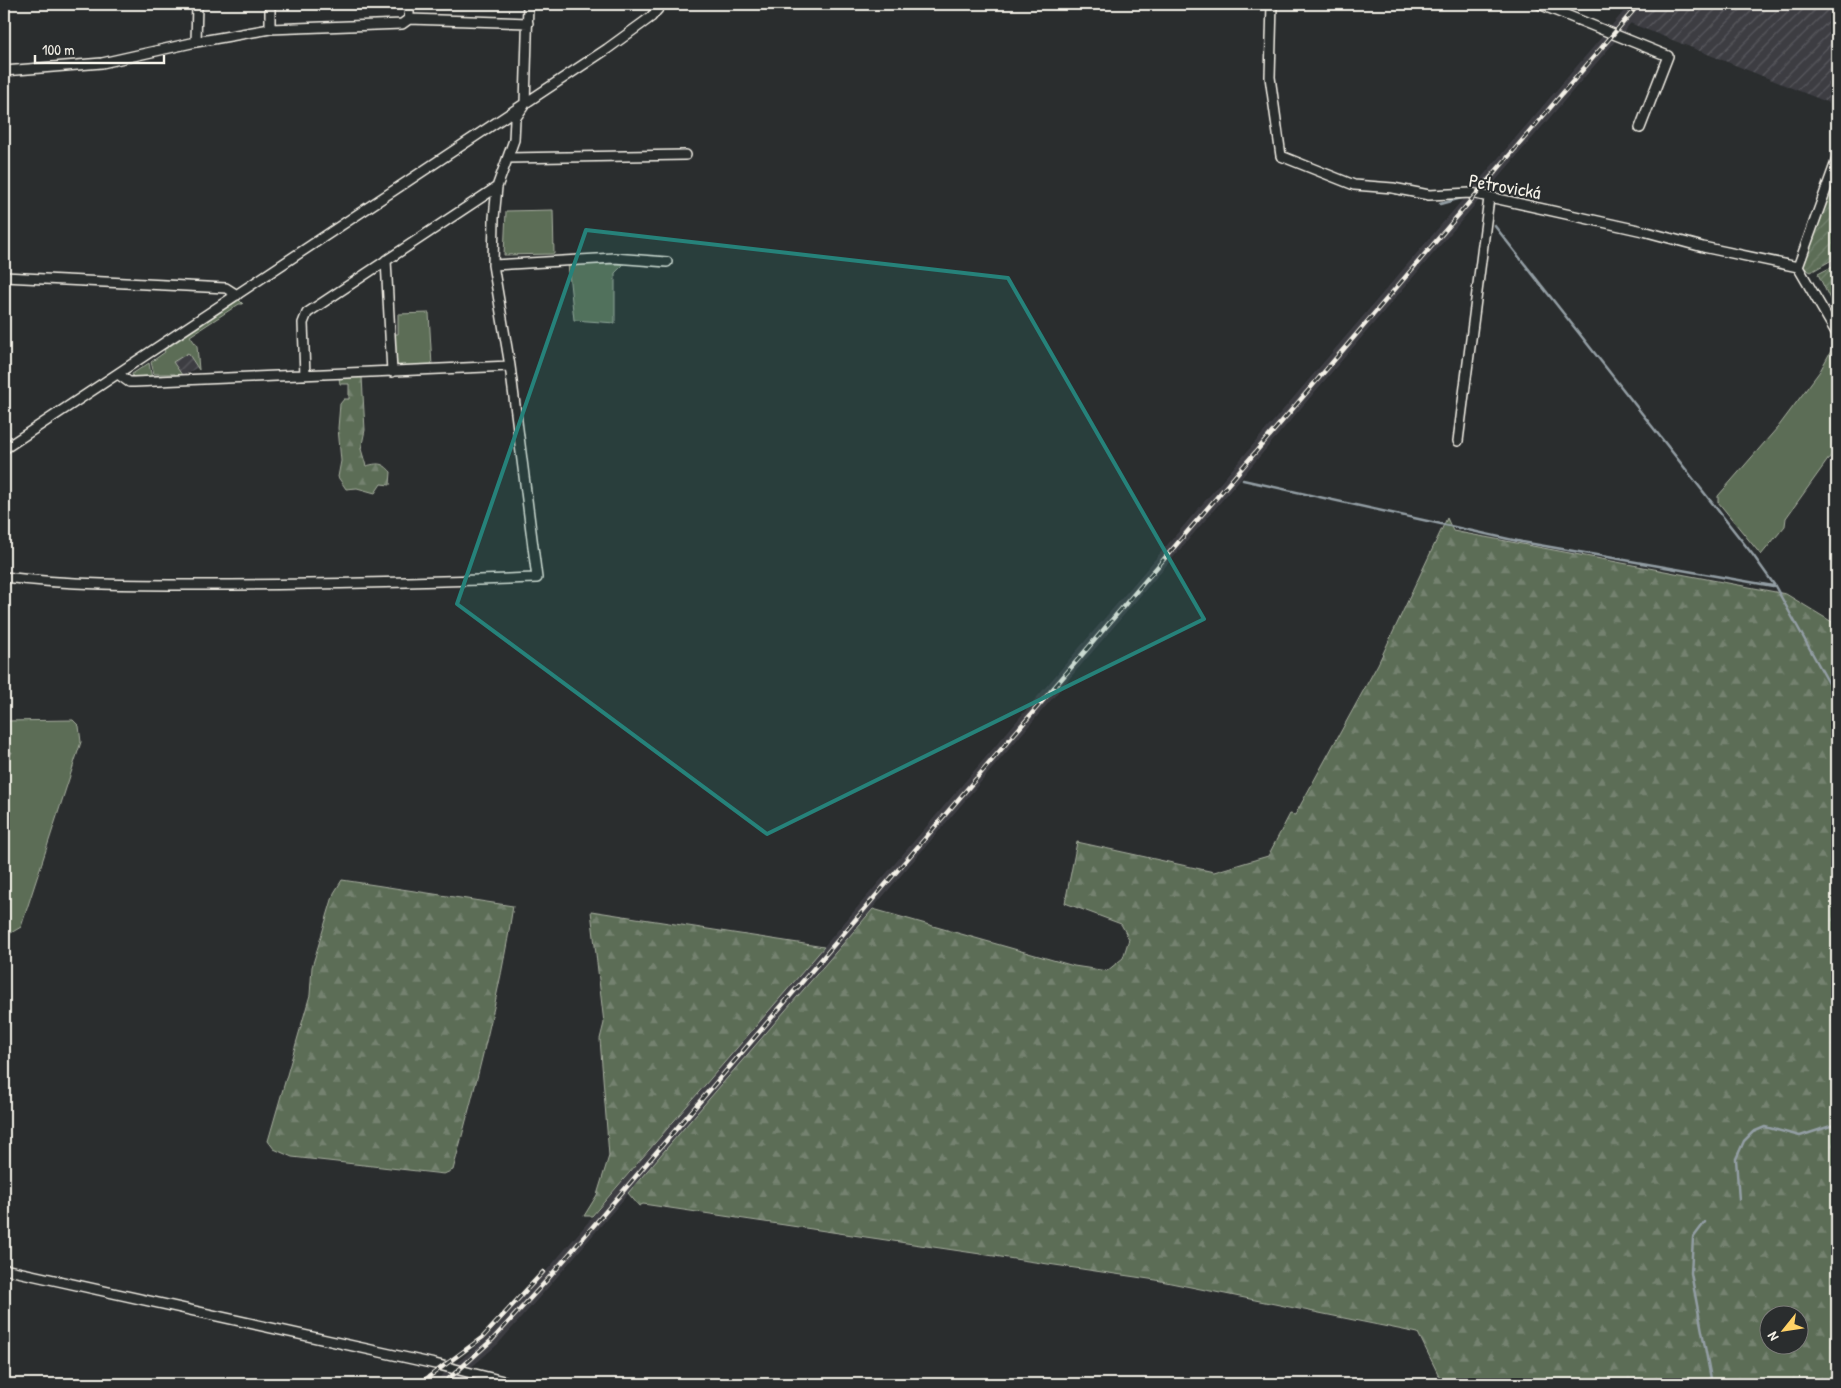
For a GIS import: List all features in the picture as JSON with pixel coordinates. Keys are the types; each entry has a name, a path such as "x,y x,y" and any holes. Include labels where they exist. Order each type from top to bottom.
{"street":[{"path":"196,4 196,42"},
{"path":"270,4 270,29"},
{"path":"409,4 409,19"},
{"path":"4,578 118,584 316,586 537,578 510,366 493,265 497,187 514,140 515,119 525,104 528,4"},
{"path":"4,449 607,49 651,17 662,4"},
{"name":"Petrovická","path":"1272,4 1270,77 1281,156 1354,185 1393,188 1429,195 1471,193 1643,231 1703,248 1798,267"},
{"path":"1539,4 1668,56 1640,128"},
{"path":"4,70 102,63 196,42 270,29 402,24 409,19 528,23"},
{"path":"508,158 686,155"},
{"path":"1837,159 1798,267 1837,334"},
{"path":"305,375 303,323 307,313 497,187"},
{"path":"1458,441 1489,198"},
{"path":"493,265 614,258 667,262"},
{"path":"386,260 392,372"},
{"path":"4,277 226,288 237,295"},
{"path":"118,374 134,382 510,366"},
{"path":"4,1269 434,1364 515,1384"}],"highlighted area":[{"path":"586,230 1008,278 1204,619 767,834 457,604"}],"shaded area":[{"path":"1630,4 1647,4 551,1284 498,1344 452,1384 432,1384 489,1335 542,1276"},
{"path":"1647,4 1837,4 1837,106 1630,23"},
{"path":"188,353 197,368 182,375 173,362"}],"green space":[{"path":"1837,171 1837,257 1811,272 1801,267"},
{"path":"553,210 554,254 504,255 506,211"},
{"path":"568,264 624,264 615,273 615,323 574,320"},
{"path":"1837,264 1837,314 1818,274"},
{"path":"239,300 243,304 239,304 190,336 197,346 199,370 188,353 173,362 182,375 186,374 187,377 176,378 175,374 154,374 151,362 165,352 164,350"},
{"path":"429,313 432,366 396,366 393,334 398,334 398,314"},
{"path":"1837,347 1837,447 1786,518 1785,526 1761,555 1718,502 1718,496 1778,427 1820,371 1832,349"},
{"path":"149,363 152,379 133,378 132,374"},
{"path":"362,377 365,430 361,449 366,466 380,464 391,472 390,485 381,484 375,493 357,488 346,489 338,477 341,461 338,428 340,404 344,399 349,399 349,384 340,384 339,378"},
{"path":"1447,518 1453,531 1786,594 1837,625 1837,1384 1443,1384 1418,1333 1156,1280 643,1204 639,1206 628,1193 873,909 1074,966 1107,971 1123,958 1129,939 1121,924 1065,903 1077,842 1214,872 1268,856 1290,814 1295,815 1378,664"},
{"path":"73,720 79,726 81,742 21,927 4,937 4,767 12,752 4,753 4,721"},
{"path":"342,880 513,906 487,1039 453,1170 444,1174 292,1157 274,1149 268,1141 310,995 312,967 334,893"},
{"path":"591,911 824,947 592,1216 584,1216 597,1195 609,1156 600,1039 604,1023"}],"waterway":[{"path":"1440,204 1465,197"},
{"path":"1494,225 1753,555 1775,586 1837,698"},
{"path":"1243,480 1522,542 1773,586"},
{"path":"1739,1200 1736,1159 1744,1141 1753,1132 1765,1127 1800,1136 1837,1124"},
{"path":"1705,1222 1693,1238 1691,1273 1712,1384"}],"railway":[{"path":"443,1384 493,1339 547,1280 1639,4"},
{"path":"419,1384 483,1337 543,1272"}]}
